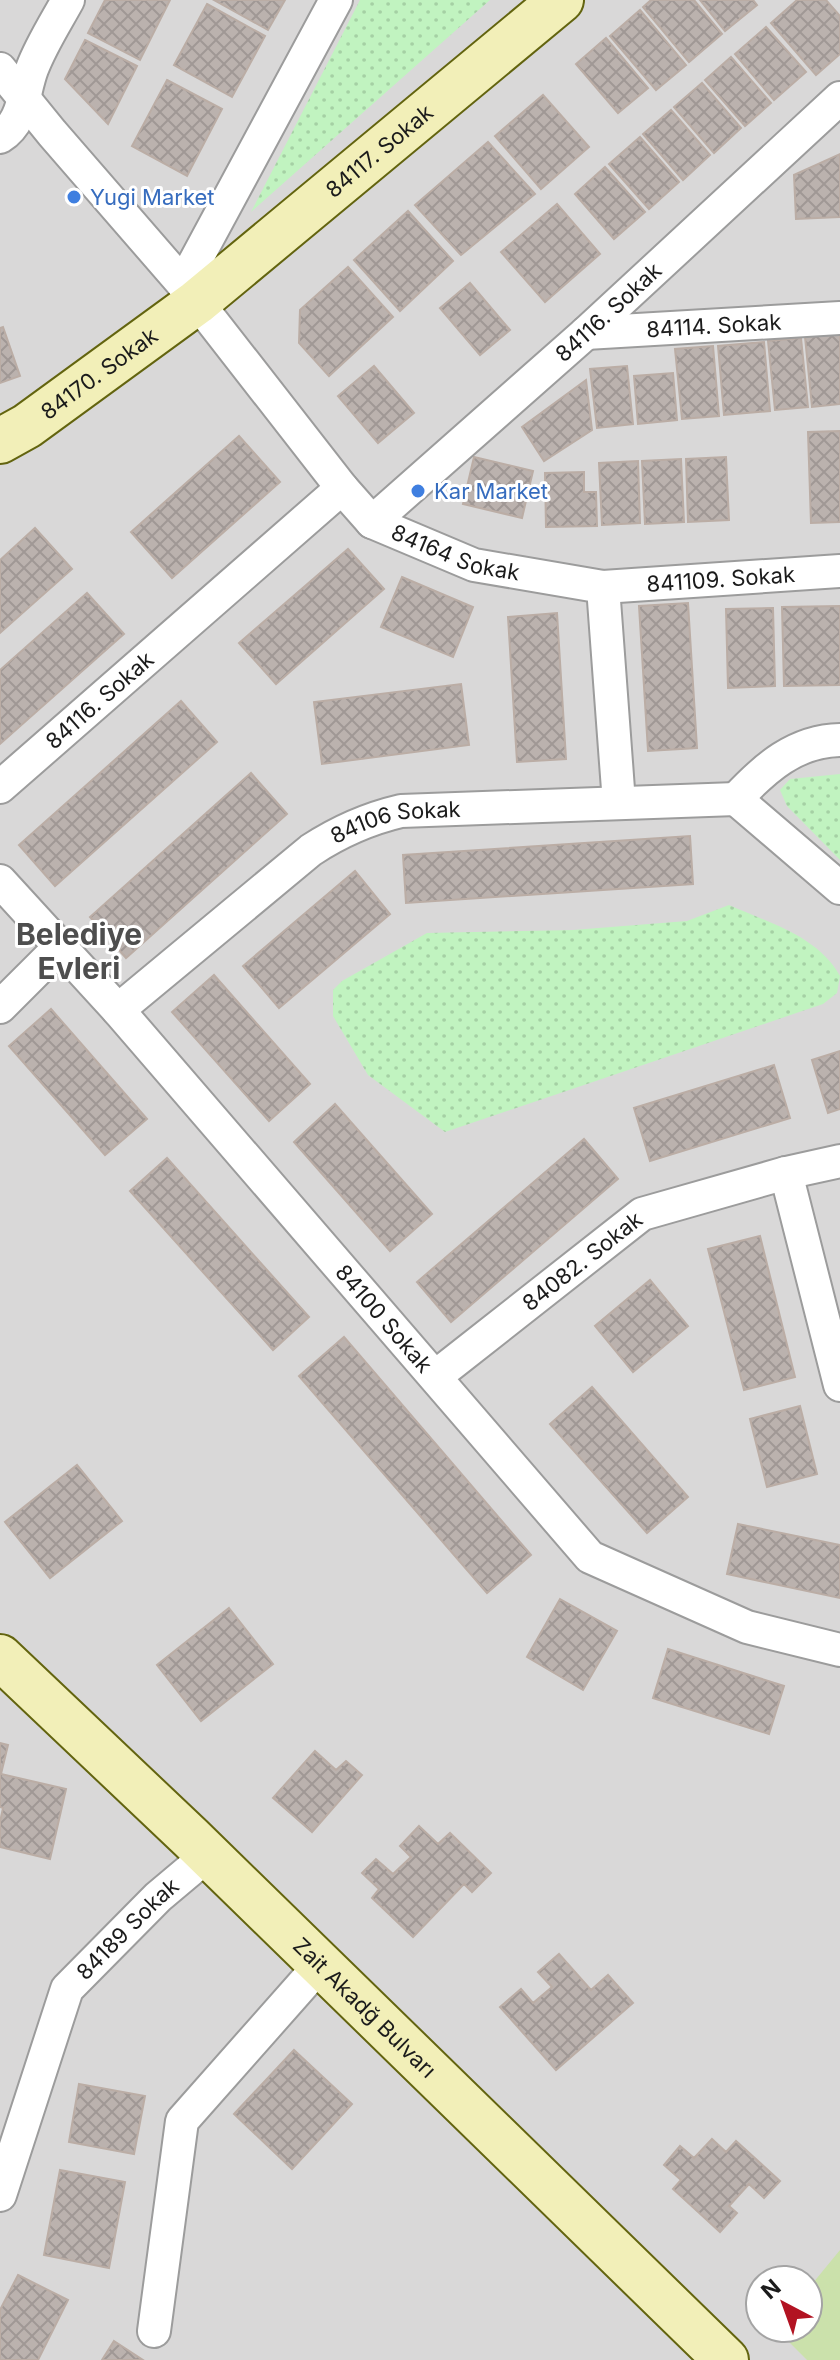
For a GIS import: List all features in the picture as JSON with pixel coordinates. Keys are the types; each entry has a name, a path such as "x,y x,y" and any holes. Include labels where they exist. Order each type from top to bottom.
{"street":[{"path":"0,137 11,130 25,99 32,69 68,0"},
{"path":"190,293 336,0"},
{"name":"84117. Sokak","path":"190,293 561,0"},
{"name":"84164 Sokak","path":"0,69 190,293 372,522 474,565 603,587"},
{"name":"84116. Sokak","path":"372,522 586,333 840,98"},
{"name":"84170. Sokak","path":"0,441 27,426 190,293"},
{"name":"84114. Sokak","path":"586,333 840,318"},
{"name":"84116. Sokak","path":"0,787 342,488"},
{"name":"841109. Sokak","path":"603,587 840,571"},
{"path":"603,587 619,803"},
{"path":"840,740 822,740 778,759 736,799 840,888"},
{"name":"84106 Sokak","path":"118,1010 311,850 337,833 367,820 401,811 736,799"},
{"name":"84100 Sokak","path":"0,881 118,1010 590,1557 747,1627 840,1650"},
{"path":"0,1007 60,947"},
{"name":"84082. Sokak","path":"436,1376 642,1214 840,1161"},
{"path":"786,1173 840,1385"},
{"name":"Zait Akadğ Bulvarı","path":"0,1657 208,1855 726,2360"},
{"name":"84189 Sokak","path":"0,2195 67,1989 158,1897 208,1855"},
{"path":"154,2331 182,2121 320,1965"}],"shaded area":[{"path":"0,0 840,0 840,2360 0,2360"}],"green space":[{"path":"360,0 490,0 251,212"},
{"path":"840,774 840,860 787,806 780,790 790,779"},
{"path":"729,905 791,932 819,951 840,976 837,993 823,1004 445,1132 368,1075 333,1016 333,990 342,981 427,933 573,930 687,921"},
{"path":"840,2250 840,2360 807,2360 791,2344 824,2344 824,2270"}],"building":[{"path":"105,0 170,0 140,60 88,33"},
{"path":"214,0 285,0 268,30"},
{"path":"651,0 694,0 722,34 689,62 643,7"},
{"path":"700,0 753,0 757,5 725,31"},
{"path":"797,0 826,0 840,16 840,54 816,75 771,23"},
{"path":"207,4 265,36 232,97 174,65"},
{"path":"640,10 686,65 656,90 610,36"},
{"path":"766,27 806,72 774,100 735,54"},
{"path":"606,38 648,88 618,113 576,64"},
{"path":"85,40 137,66 108,124 65,79"},
{"path":"731,57 771,103 745,126 705,80"},
{"path":"167,80 222,109 187,176 132,146"},
{"path":"702,83 741,128 714,153 674,107"},
{"path":"543,95 589,147 541,189 495,136"},
{"path":"671,110 710,155 683,180 643,134"},
{"path":"640,137 679,182 649,209 609,164"},
{"path":"488,142 535,194 461,255 415,205"},
{"path":"840,154 840,217 796,219 794,175"},
{"path":"605,167 645,212 614,239 575,194"},
{"path":"557,204 600,254 545,302 501,252"},
{"path":"408,211 453,261 400,311 354,260"},
{"path":"348,267 393,317 329,376 299,343 300,310"},
{"path":"470,283 510,330 480,355 440,308"},
{"path":"3,327 20,376 0,383 0,328"},
{"path":"840,334 840,404 812,407 805,337"},
{"path":"801,338 808,407 775,410 768,341"},
{"path":"764,342 770,411 724,415 718,346"},
{"path":"713,346 719,416 682,419 675,349"},
{"path":"374,366 414,413 378,443 338,396"},
{"path":"627,366 633,424 597,428 590,369"},
{"path":"673,373 677,420 638,424 634,376"},
{"path":"586,380 592,430 544,461 522,427"},
{"path":"840,431 840,522 811,523 808,432"},
{"path":"239,436 280,482 172,578 131,532"},
{"path":"474,457 533,471 522,518 463,504"},
{"path":"726,457 729,520 688,522 686,459"},
{"path":"681,459 684,522 645,524 642,461"},
{"path":"638,461 640,523 602,525 599,463"},
{"path":"584,472 584,492 596,492 597,526 546,527 545,473"},
{"path":"35,528 72,569 0,633 0,560"},
{"path":"348,549 384,589 276,684 239,643"},
{"path":"402,577 473,607 453,657 381,627"},
{"path":"87,593 124,634 0,744 0,670"},
{"path":"688,603 697,748 648,751 639,606"},
{"path":"840,606 840,685 784,686 782,607"},
{"path":"773,608 775,686 728,688 726,609"},
{"path":"557,613 566,759 517,762 508,617"},
{"path":"461,684 469,745 322,764 314,702"},
{"path":"181,701 217,742 55,886 19,845"},
{"path":"251,773 287,814 126,958 90,917"},
{"path":"690,836 693,884 406,903 403,855"},
{"path":"355,871 390,914 279,1008 243,966"},
{"path":"214,975 310,1084 269,1121 172,1012"},
{"path":"51,1009 147,1119 105,1155 9,1046"},
{"path":"840,1051 840,1109 828,1113 812,1060"},
{"path":"774,1065 790,1118 650,1161 634,1108"},
{"path":"335,1104 432,1214 390,1251 294,1142"},
{"path":"584,1139 618,1179 451,1322 417,1282"},
{"path":"167,1158 309,1317 273,1350 130,1191"},
{"path":"760,1236 795,1377 744,1390 708,1249"},
{"path":"650,1280 688,1326 633,1372 595,1326"},
{"path":"344,1337 531,1555 487,1593 299,1376"},
{"path":"592,1387 688,1497 647,1533 550,1424"},
{"path":"800,1406 817,1474 767,1487 750,1419"},
{"path":"77,1465 122,1521 50,1578 5,1522"},
{"path":"738,1524 840,1545 840,1598 727,1574"},
{"path":"560,1599 617,1631 583,1690 527,1657"},
{"path":"229,1608 273,1664 201,1721 157,1665"},
{"path":"668,1649 784,1686 769,1734 653,1698"},
{"path":"0,1743 8,1745 1,1774 66,1789 50,1859 0,1847 3,1808 0,1807"},
{"path":"315,1751 336,1770 346,1761 362,1775 312,1832 273,1798"},
{"path":"419,1826 438,1844 450,1833 491,1873 472,1892 464,1884 413,1937 372,1898 379,1889 362,1873 376,1859 393,1874 411,1857 400,1846"},
{"path":"559,1954 591,1990 608,1975 633,2003 556,2070 500,2007 521,1989 533,2003 552,1987 538,1972"},
{"path":"294,2050 352,2104 292,2169 234,2114"},
{"path":"79,2084 145,2096 134,2154 69,2142"},
{"path":"712,2139 726,2152 736,2141 780,2181 764,2198 749,2184 729,2206 737,2213 720,2232 673,2189 681,2180 664,2165 680,2146 694,2158"},
{"path":"60,2170 125,2182 109,2268 44,2255"},
{"path":"18,2275 68,2300 38,2360 0,2360 0,2310"},
{"path":"114,2341 143,2360 102,2360"}],"place":[{"name":"Yugi Market","path":"74,197"},
{"name":"Kar Market","path":"418,491"}],"district":[{"name":"Belediye Evleri","path":"79,951"}]}
